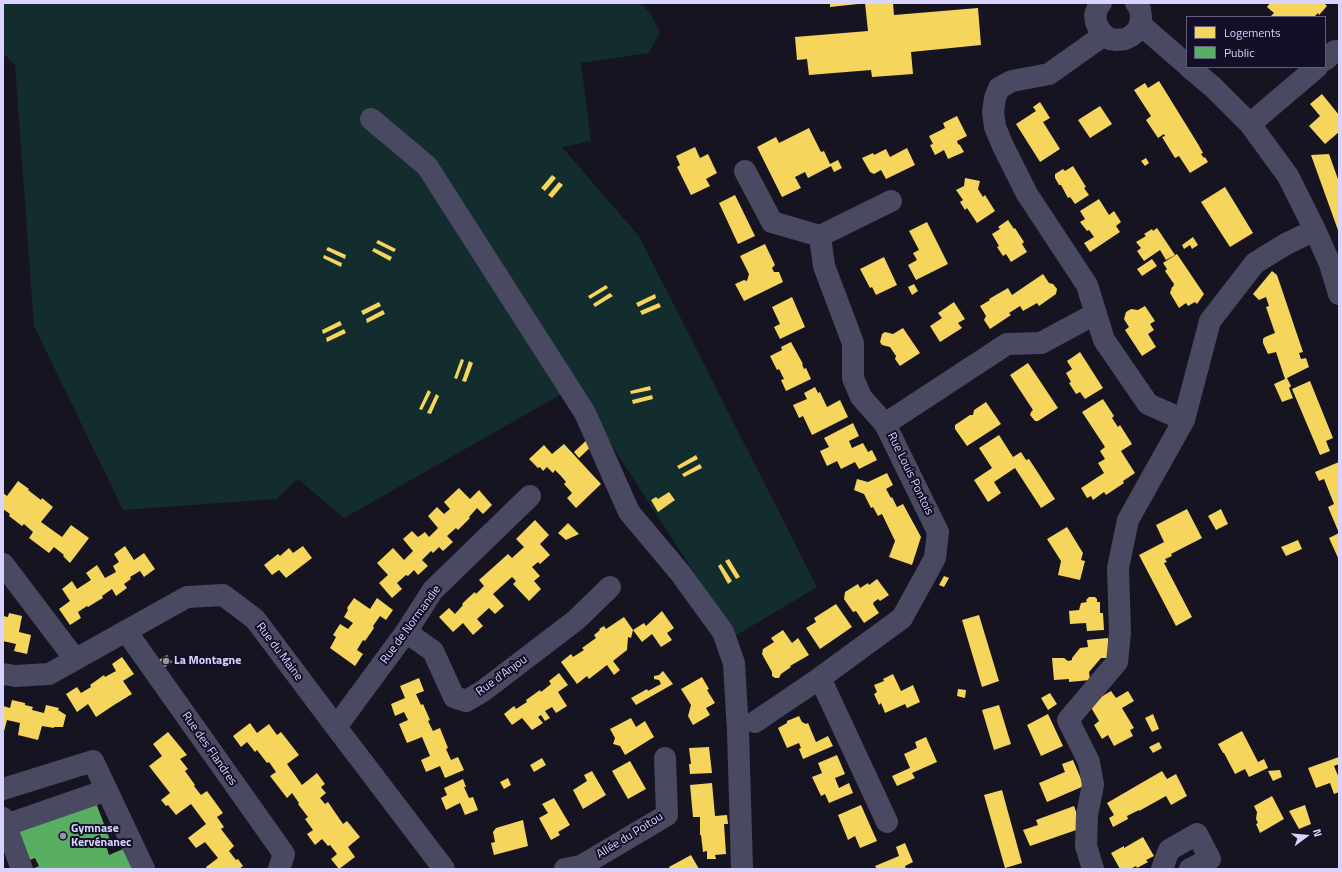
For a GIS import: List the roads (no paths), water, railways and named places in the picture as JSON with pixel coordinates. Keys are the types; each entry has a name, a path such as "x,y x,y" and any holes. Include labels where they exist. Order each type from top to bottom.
{"street":[{"path":"1101,3 1098,7 1096,15 1096,22 1099,29 1110,39 1117,40 1125,39 1137,31 1141,17 1140,9 1136,3"},
{"path":"1140,24 1186,64"},
{"path":"1104,35 1048,74 1012,81 999,88 995,98 993,112 995,127 1006,153 1027,194 1087,285 1104,340 1148,404 1184,420"},
{"path":"1190,68 1214,88 1250,124 1288,176 1330,264 1339,294"},
{"path":"1250,124 1315,68"},
{"path":"371,119 427,166 585,413 629,512 680,574 723,632 734,663 738,731 742,869"},
{"path":"745,171 772,222 820,236 891,202"},
{"path":"1093,869 1086,846 1087,814 1093,785 1089,762 1068,720 1117,662 1120,633 1118,568 1128,520 1184,420 1210,321 1255,263 1286,244 1315,230"},
{"name":"Rue Louis Pontois","path":"755,722 820,678 902,618 935,558 938,532 885,424 861,397 854,378 853,343 824,266 820,236"},
{"path":"885,424 1007,344 1041,343 1095,314"},
{"name":"Rue de Normandie","path":"336,728 406,632 433,590 530,496"},
{"path":"3,564 75,659"},
{"name":"Rue d'Anjou","path":"406,632 433,651 454,697 466,701 482,691 576,620 610,587"},
{"name":"Rue du Maine","path":"3,674 15,676 49,674 187,597 223,595 255,619 444,869"},
{"name":"Rue des Flandres","path":"126,631 284,854 279,869"},
{"path":"820,678 887,822"},
{"name":"Allée du Poitou","path":"565,869 581,866 667,814 665,758"},
{"path":"3,788 93,760 144,869"},
{"path":"22,869 4,822 107,790"},
{"path":"1162,869 1169,850 1197,834 1210,859 1190,869"}],"place":[{"name":"La Montagne","path":"166,661"},
{"name":"Gymnase Kervénanec","path":"63,836"}]}
